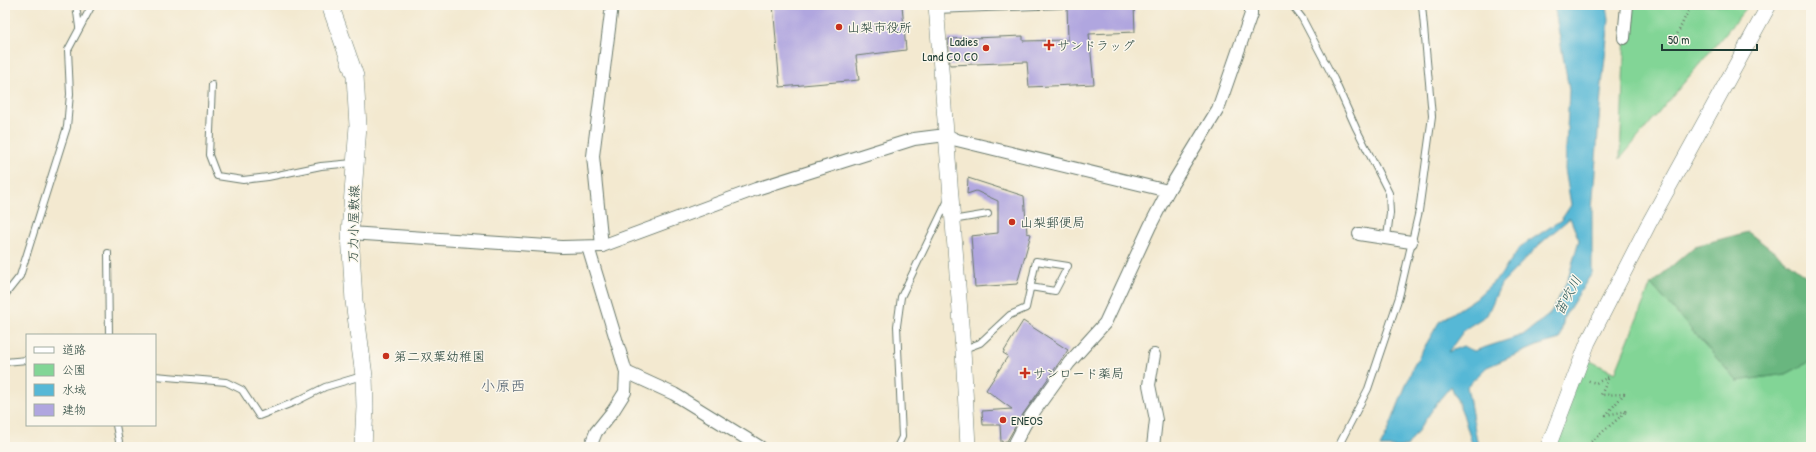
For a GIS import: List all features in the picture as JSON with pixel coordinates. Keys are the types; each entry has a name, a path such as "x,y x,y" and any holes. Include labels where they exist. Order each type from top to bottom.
{"main road":[{"name":"万力小屋敷線","path":"330,5 355,76 358,126 350,233 354,301 364,376 365,407 363,447"}],"street":[{"path":"602,246 593,156 612,5"},
{"path":"1013,447 1025,424 1069,363 1105,323 1150,226 1168,192 1218,109 1251,14 1251,5"},
{"path":"1624,38 1627,5"},
{"path":"1548,447 1588,342 1648,225 1768,5"},
{"path":"936,7 963,350 968,447"},
{"path":"350,233 538,246 602,246 756,189 914,139 946,135 957,140 1168,192"},
{"path":"1360,234 1412,242"},
{"path":"588,247 626,372 625,392 613,411 596,432 590,447"},
{"path":"1154,355 1149,385 1156,420 1154,447"},
{"path":"626,372 674,394 760,447"}],"lane":[{"path":"76,5 79,27"},
{"path":"5,295 20,276 67,127 70,94 68,50 92,5"},
{"path":"936,7 1061,5"},
{"path":"1292,5 1302,18 1334,78 1356,128 1390,193 1390,213 1387,237"},
{"path":"1338,447 1368,389 1399,297 1419,211 1432,116 1422,5"},
{"path":"212,85 209,155 217,176 243,180 262,178 321,166 355,163"},
{"path":"897,447 902,437 897,326 901,297 950,196"},
{"path":"952,220 988,214"},
{"path":"108,253 109,334"},
{"path":"963,350 968,346 980,343 1010,315 1026,308 1030,286 1036,261 1068,266 1055,291 1030,286"},
{"path":"5,362 26,360"},
{"path":"156,376 226,382 242,390 259,416 295,402 325,387 364,376"},
{"path":"116,426 120,447"}],"path":[{"path":"1674,41 1691,5"},
{"path":"1575,376 1596,383 1609,377 1601,396 1624,394 1606,415 1627,411 1585,447"}],"green space":[{"path":"1626,5 1749,5 1620,159"},
{"path":"1748,232 1811,280 1811,361 1786,374 1737,381 1651,284 1695,246"},
{"path":"1651,284 1737,381 1786,374 1811,361 1811,447 1549,447 1582,357 1615,373"}],"water":[{"name":"笛吹川","path":"1554,5 1607,5 1609,20 1601,94 1592,210 1592,273 1564,317 1560,339 1536,346 1487,367 1467,386 1478,447 1473,447 1463,414 1451,386 1439,400 1407,447 1380,447 1388,431 1413,367 1439,322 1476,298 1500,276 1520,247 1561,220 1571,205 1565,169 1569,90","holes":["1570,218 1579,240 1568,279 1550,314 1523,335 1474,351 1463,346 1448,352 1465,329 1487,315 1501,284 1540,244"]}],"building":[{"name":"山梨市役所","path":"773,5 902,5 906,50 856,56 859,80 780,87"},
{"path":"1067,5 1134,5 1135,32 1089,34 1094,84 1029,87 1027,62 950,65 948,39 1023,36 1023,41 1068,40"},
{"name":"山梨郵便局","path":"968,178 1024,196 1027,233 1031,234 1017,284 975,287 971,236 998,233 998,201 976,191 967,194"},
{"name":"サンロード薬局","path":"1023,321 1068,350 1019,420 1007,441 1001,442 1000,425 983,425 982,411 1012,409 986,390 1008,356 1003,353"}],"place":[{"name":"山梨市役所","path":"839,27"},
{"name":"サンドラッグ","path":"1049,45"},
{"name":"Ladies Land CO CO","path":"986,48"},
{"name":"山梨郵便局","path":"1012,222"},
{"name":"第二双葉幼稚園","path":"386,356"},
{"name":"サンロード薬局","path":"1025,373"},
{"name":"ENEOS","path":"1003,420"}],"district":[{"name":"小原西","path":"503,385"}]}
